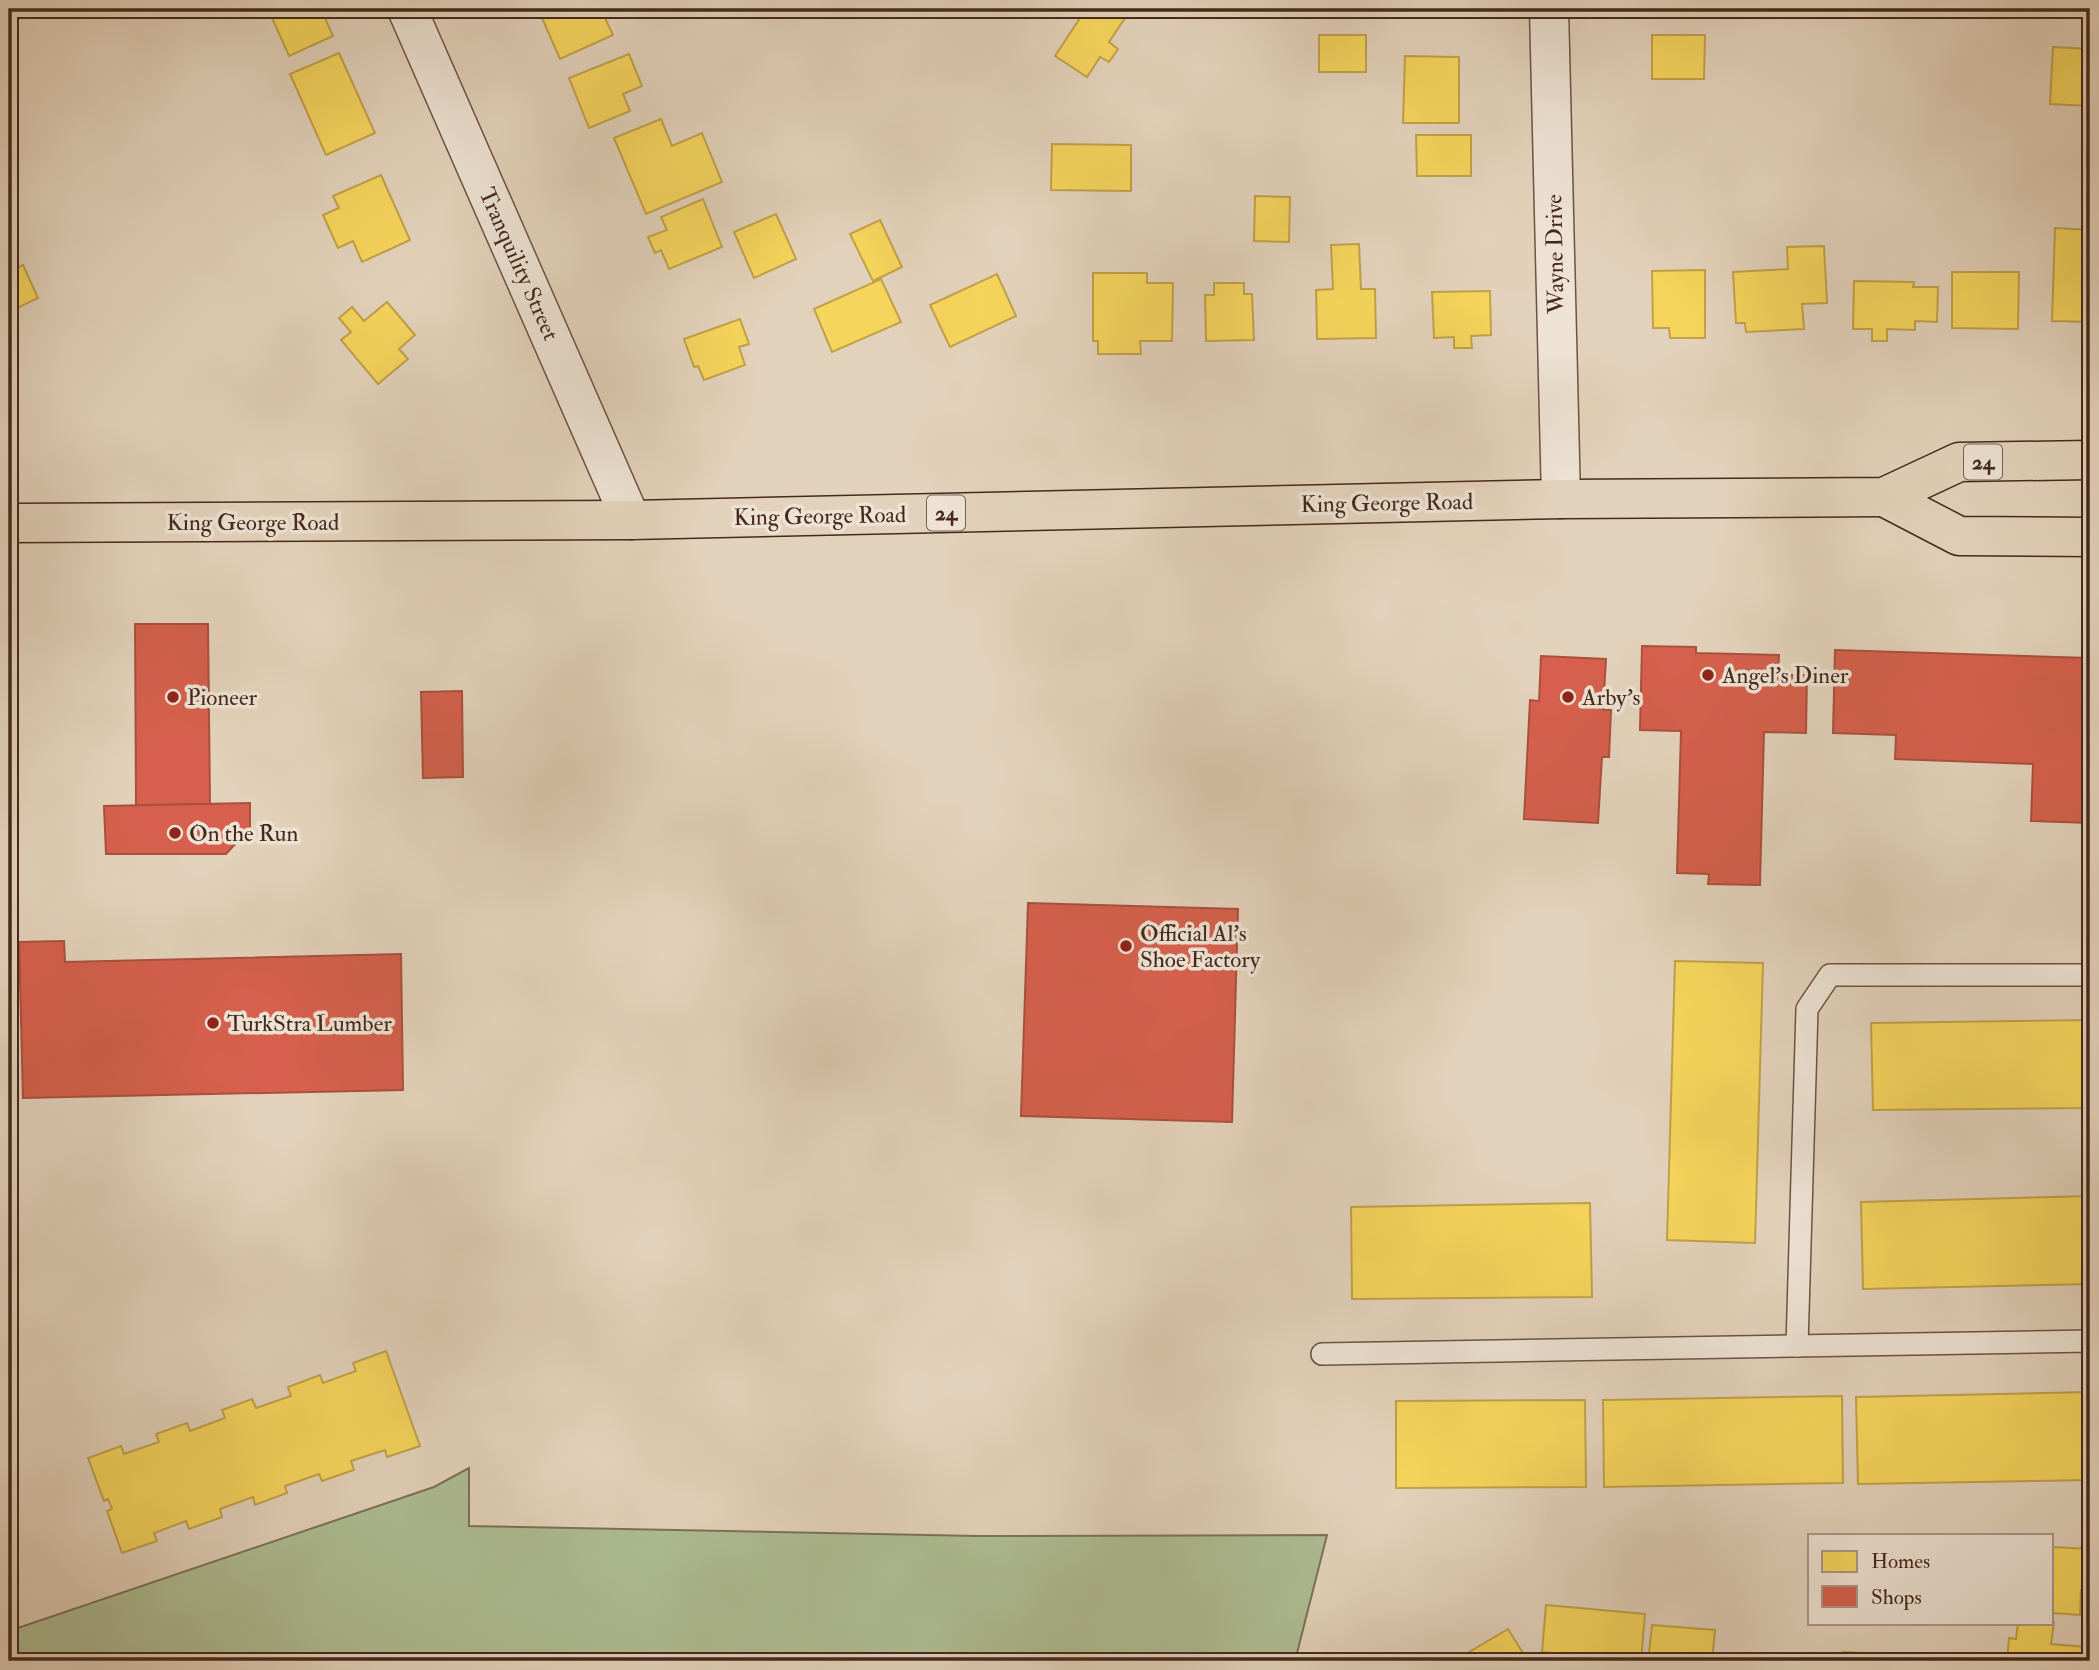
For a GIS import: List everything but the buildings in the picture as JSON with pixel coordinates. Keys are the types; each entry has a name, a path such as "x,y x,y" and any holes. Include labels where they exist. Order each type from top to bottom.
{"main road":[{"name":"King George Road","path":"9,523 631,520 1561,499 1884,497 1959,462 2090,460"},
{"name":"King George Road","path":"1884,497 1959,536 2090,537"}],"street":[{"name":"Tranquility Street","path":"407,9 631,520"},
{"name":"Wayne Drive","path":"1549,9 1561,499"}],"lane":[{"path":"1797,1346 1808,1009 1830,975 2090,975"},
{"path":"1322,1354 2090,1341"}],"green space":[{"path":"469,1468 469,1526 977,1536 1327,1535 1295,1661 9,1661 9,1631 434,1487"}],"place":[{"name":"Angel's Diner","path":"1708,675"},
{"name":"Pioneer","path":"173,697"},
{"name":"Arby's","path":"1568,697"},
{"name":"On the Run","path":"175,833"},
{"name":"Official Al's Shoe Factory","path":"1126,946"},
{"name":"TurkStra Lumber","path":"213,1023"}]}
